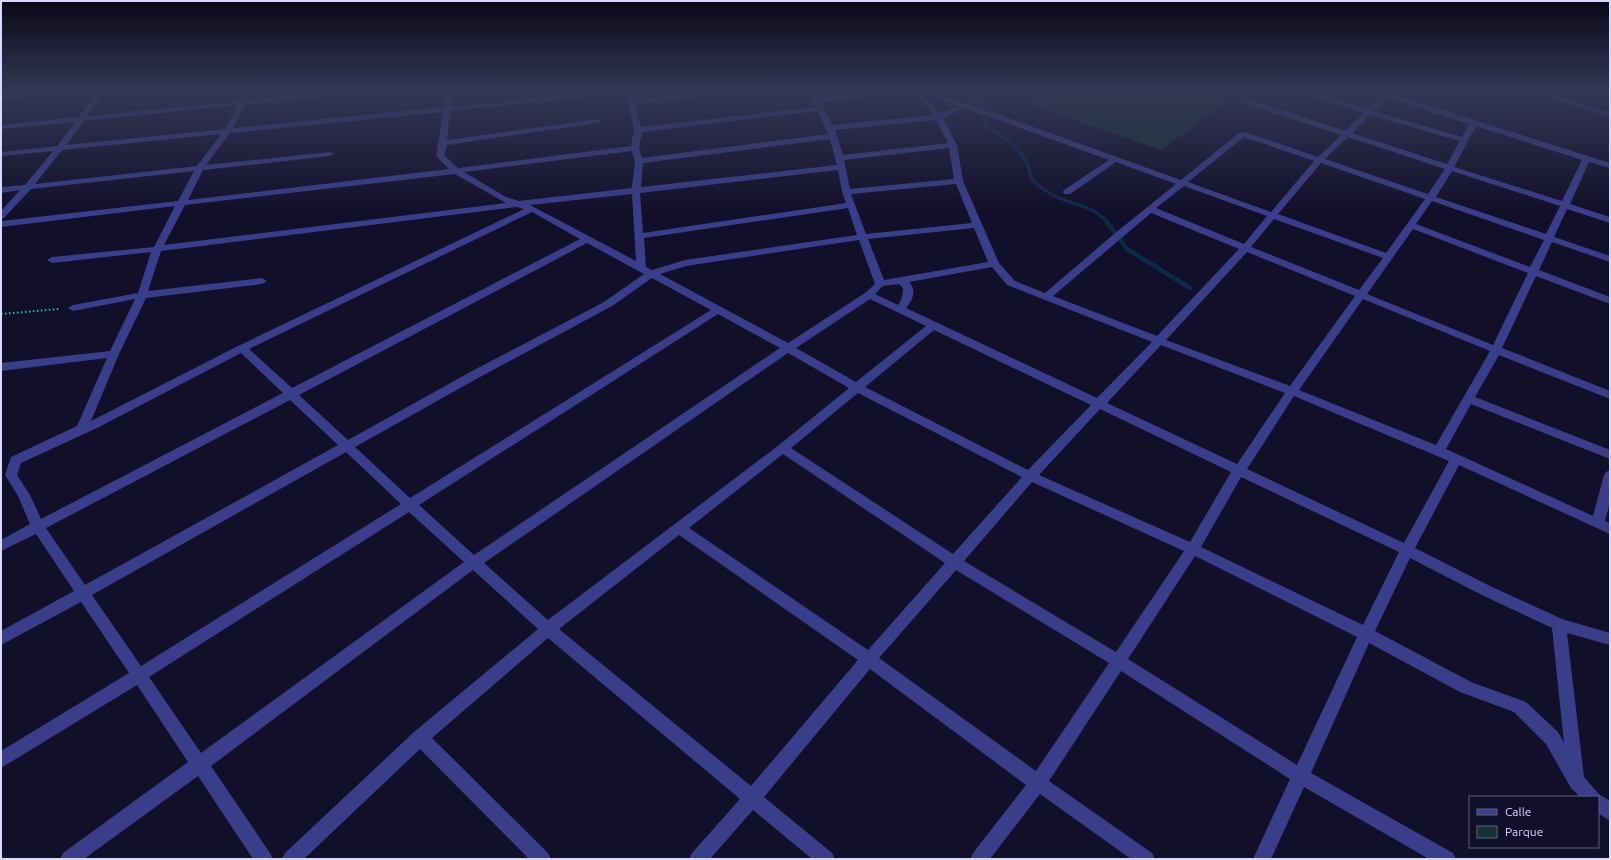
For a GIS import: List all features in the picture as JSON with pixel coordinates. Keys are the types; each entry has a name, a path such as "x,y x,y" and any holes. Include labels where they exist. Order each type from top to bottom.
{"street":[{"path":"1,216 29,186 72,131"},
{"path":"1,154 235,131"},
{"path":"444,131 440,156 456,171 503,199 532,209 788,348 856,387 1030,476 1193,549 1366,634 1466,687 1520,707 1552,738 1577,782 1591,796"},
{"path":"443,143 531,131"},
{"path":"638,131 636,148 639,161 636,191 639,236 646,272"},
{"path":"639,161 838,131"},
{"path":"946,131 953,145 959,181 977,225 994,264 1005,278 1012,283 1159,341 1292,391 1439,451 1604,526 1610,475"},
{"path":"1037,131 1388,256"},
{"path":"1338,131 1610,220"},
{"path":"698,859 751,799 869,658 1030,476 1159,341 1245,248 1272,214 1320,159 1350,131"},
{"path":"1434,131 1464,140"},
{"path":"978,859 1038,784 1193,549 1239,470 1292,391 1431,197 1450,167 1469,131"},
{"path":"1503,131 1610,166"},
{"path":"82,429 114,354 142,296 157,249 200,168 227,132"},
{"path":"832,132 840,158 846,192 880,284"},
{"path":"1046,297 1241,134 1247,134 1610,259"},
{"path":"840,158 953,145"},
{"path":"1,224 456,171 636,148"},
{"path":"1,190 330,154"},
{"path":"1439,451 1496,350 1588,158"},
{"path":"1067,192 1115,159"},
{"path":"52,260 157,249 519,204 841,167"},
{"path":"846,192 959,181"},
{"path":"639,236 851,205"},
{"path":"264,859 38,527 24,495 11,475 16,460 93,425 242,348 532,209"},
{"path":"1150,209 1610,395"},
{"path":"1,639 476,374 608,304 646,272 685,264 862,237 977,225"},
{"path":"1410,225 1610,301"},
{"path":"1,546 290,393 588,239"},
{"path":"69,859 474,562 788,348 869,295 880,284 994,264"},
{"path":"899,309 905,304 909,295 908,287 900,280"},
{"path":"73,308 142,296 262,281"},
{"path":"869,295 1407,550 1485,590 1559,624 1610,639"},
{"path":"1,760 140,675 718,310"},
{"path":"291,859 420,738 548,629 783,448 856,387 933,326"},
{"path":"242,348 410,505 548,629 751,799 826,859"},
{"path":"1,367 114,354"},
{"path":"1470,398 1610,455"},
{"path":"783,448 955,562 1118,661 1300,776 1447,859"},
{"path":"1262,859 1366,634 1407,550 1456,459"},
{"path":"679,528 869,658 1038,784 1146,859"},
{"path":"1559,624 1577,782"},
{"path":"420,738 542,859"},
{"path":"1599,803 1610,812"}],"path":[{"path":"1,314 73,308"}],"green space":[{"path":"1107,131 1187,131 1161,150"}],"waterway":[{"path":"993,131 1019,151 1028,165 1033,180 1047,192 1092,210 1098,213 1107,222"},
{"path":"1107,222 1127,249 1190,288"}]}
